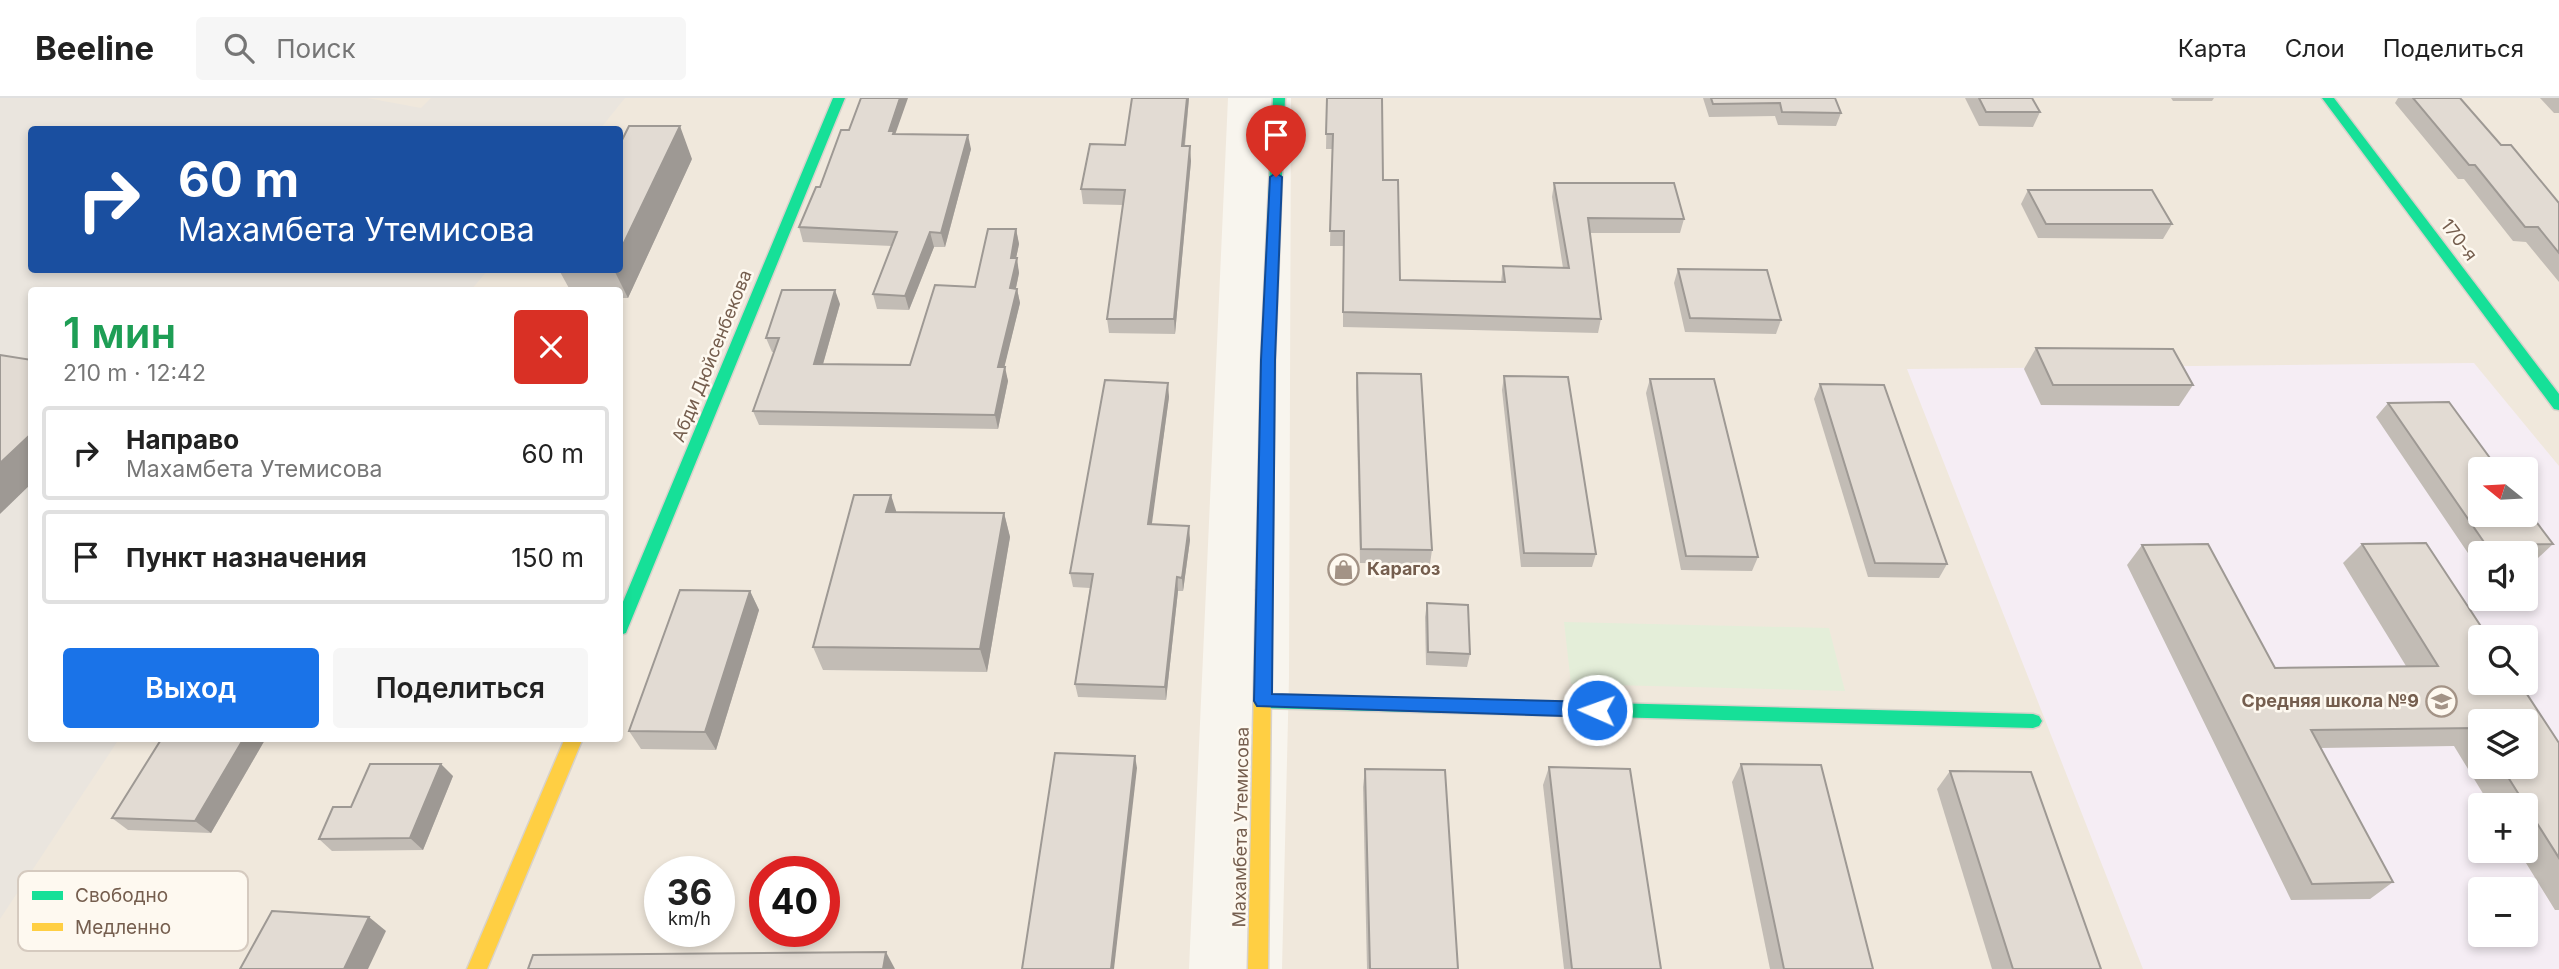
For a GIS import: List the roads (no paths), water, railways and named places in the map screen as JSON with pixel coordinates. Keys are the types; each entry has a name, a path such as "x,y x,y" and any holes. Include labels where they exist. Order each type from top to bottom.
{"street":[{"name":"Абди Дюйсенбекова","path":"623,621 839,98"},
{"name":"Махамбета Утемисова","path":"1258,969 1268,360 1279,98"},
{"name":"170-я","path":"2328,98 2559,405"},
{"path":"1263,701 2033,721"},
{"path":"477,969 572,742"}],"place":[{"name":"Карагоз","path":"1344,569"},
{"name":"Средняя школа №9","path":"2442,701"}]}
